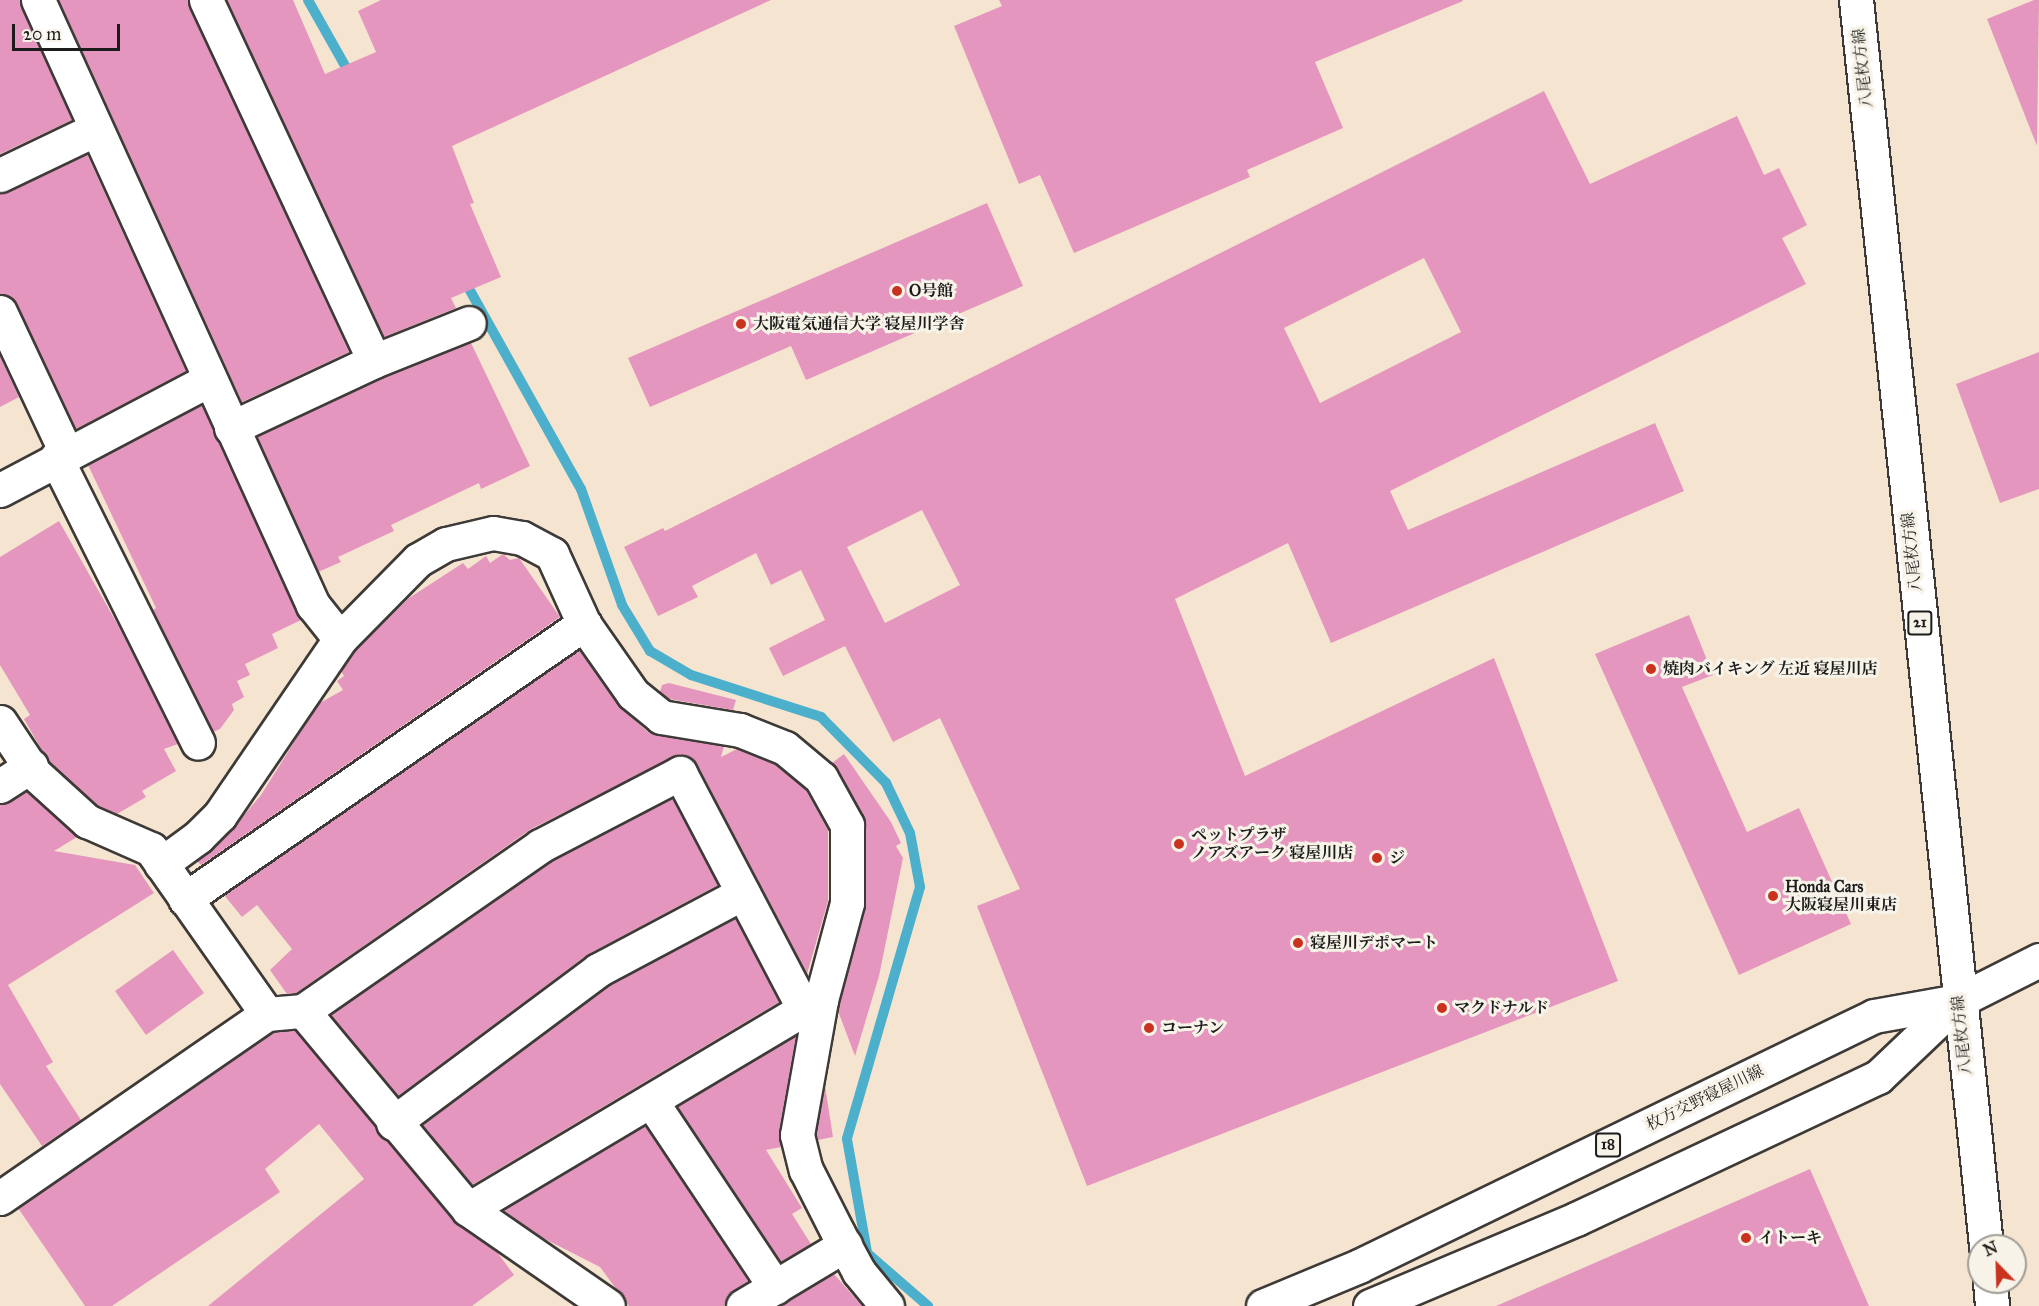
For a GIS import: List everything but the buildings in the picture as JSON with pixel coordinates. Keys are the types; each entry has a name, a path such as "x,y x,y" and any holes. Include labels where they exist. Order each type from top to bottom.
{"street":[{"path":"38,0 313,605 340,639"},
{"path":"206,0 374,361"},
{"name":"八尾枚方線","path":"1856,0 1958,1001 1985,1234"},
{"path":"0,175 96,129"},
{"path":"0,312 61,455 198,743"},
{"path":"231,428 374,361 469,323"},
{"path":"0,490 61,455 209,380"},
{"path":"161,864 198,837 219,815 340,639 418,560 446,544 493,533 522,538 552,554 584,624 633,694 661,717 740,730 785,748 821,778 847,825 847,903 813,1004 797,1135 806,1170 859,1272 887,1306"},
{"path":"185,899 584,624"},
{"path":"0,722 31,766 87,820 151,849 267,1014"},
{"path":"0,786 31,766"},
{"path":"0,1198 267,1014 303,1011 540,846 680,773 743,893 813,1004"},
{"path":"393,1122 598,970 743,893"},
{"name":"枚方交野寝屋川線","path":"1370,1306 1576,1219 1878,1077 1958,1001 2039,960"},
{"name":"枚方交野寝屋川線","path":"1263,1306 1359,1266 1874,1016 1958,1001"},
{"path":"468,1209 813,1004"},
{"path":"303,1011 393,1122 468,1209 608,1306"},
{"path":"651,1101 775,1287"},
{"path":"743,1306 845,1245"}],"waterway":[{"path":"308,0 352,78"},
{"path":"463,278 581,489 622,605 650,651 691,675 821,717 886,783 910,833 920,887 847,1139 867,1253 928,1306"}],"place":[{"name":"O号館","path":"897,291"},
{"name":"大阪電気通信大学 寝屋川学舎","path":"741,324"},
{"name":"焼肉バイキング 左近 寝屋川店","path":"1651,669"},
{"name":"ペットプラザ ノアズアーク 寝屋川店","path":"1179,844"},
{"name":"ジ","path":"1377,858"},
{"name":"Honda Cars 大阪寝屋川東店","path":"1773,896"},
{"name":"寝屋川デポマート","path":"1298,943"},
{"name":"マクドナルド","path":"1442,1008"},
{"name":"コーナン","path":"1149,1028"},
{"name":"イトーキ","path":"1746,1238"}]}
